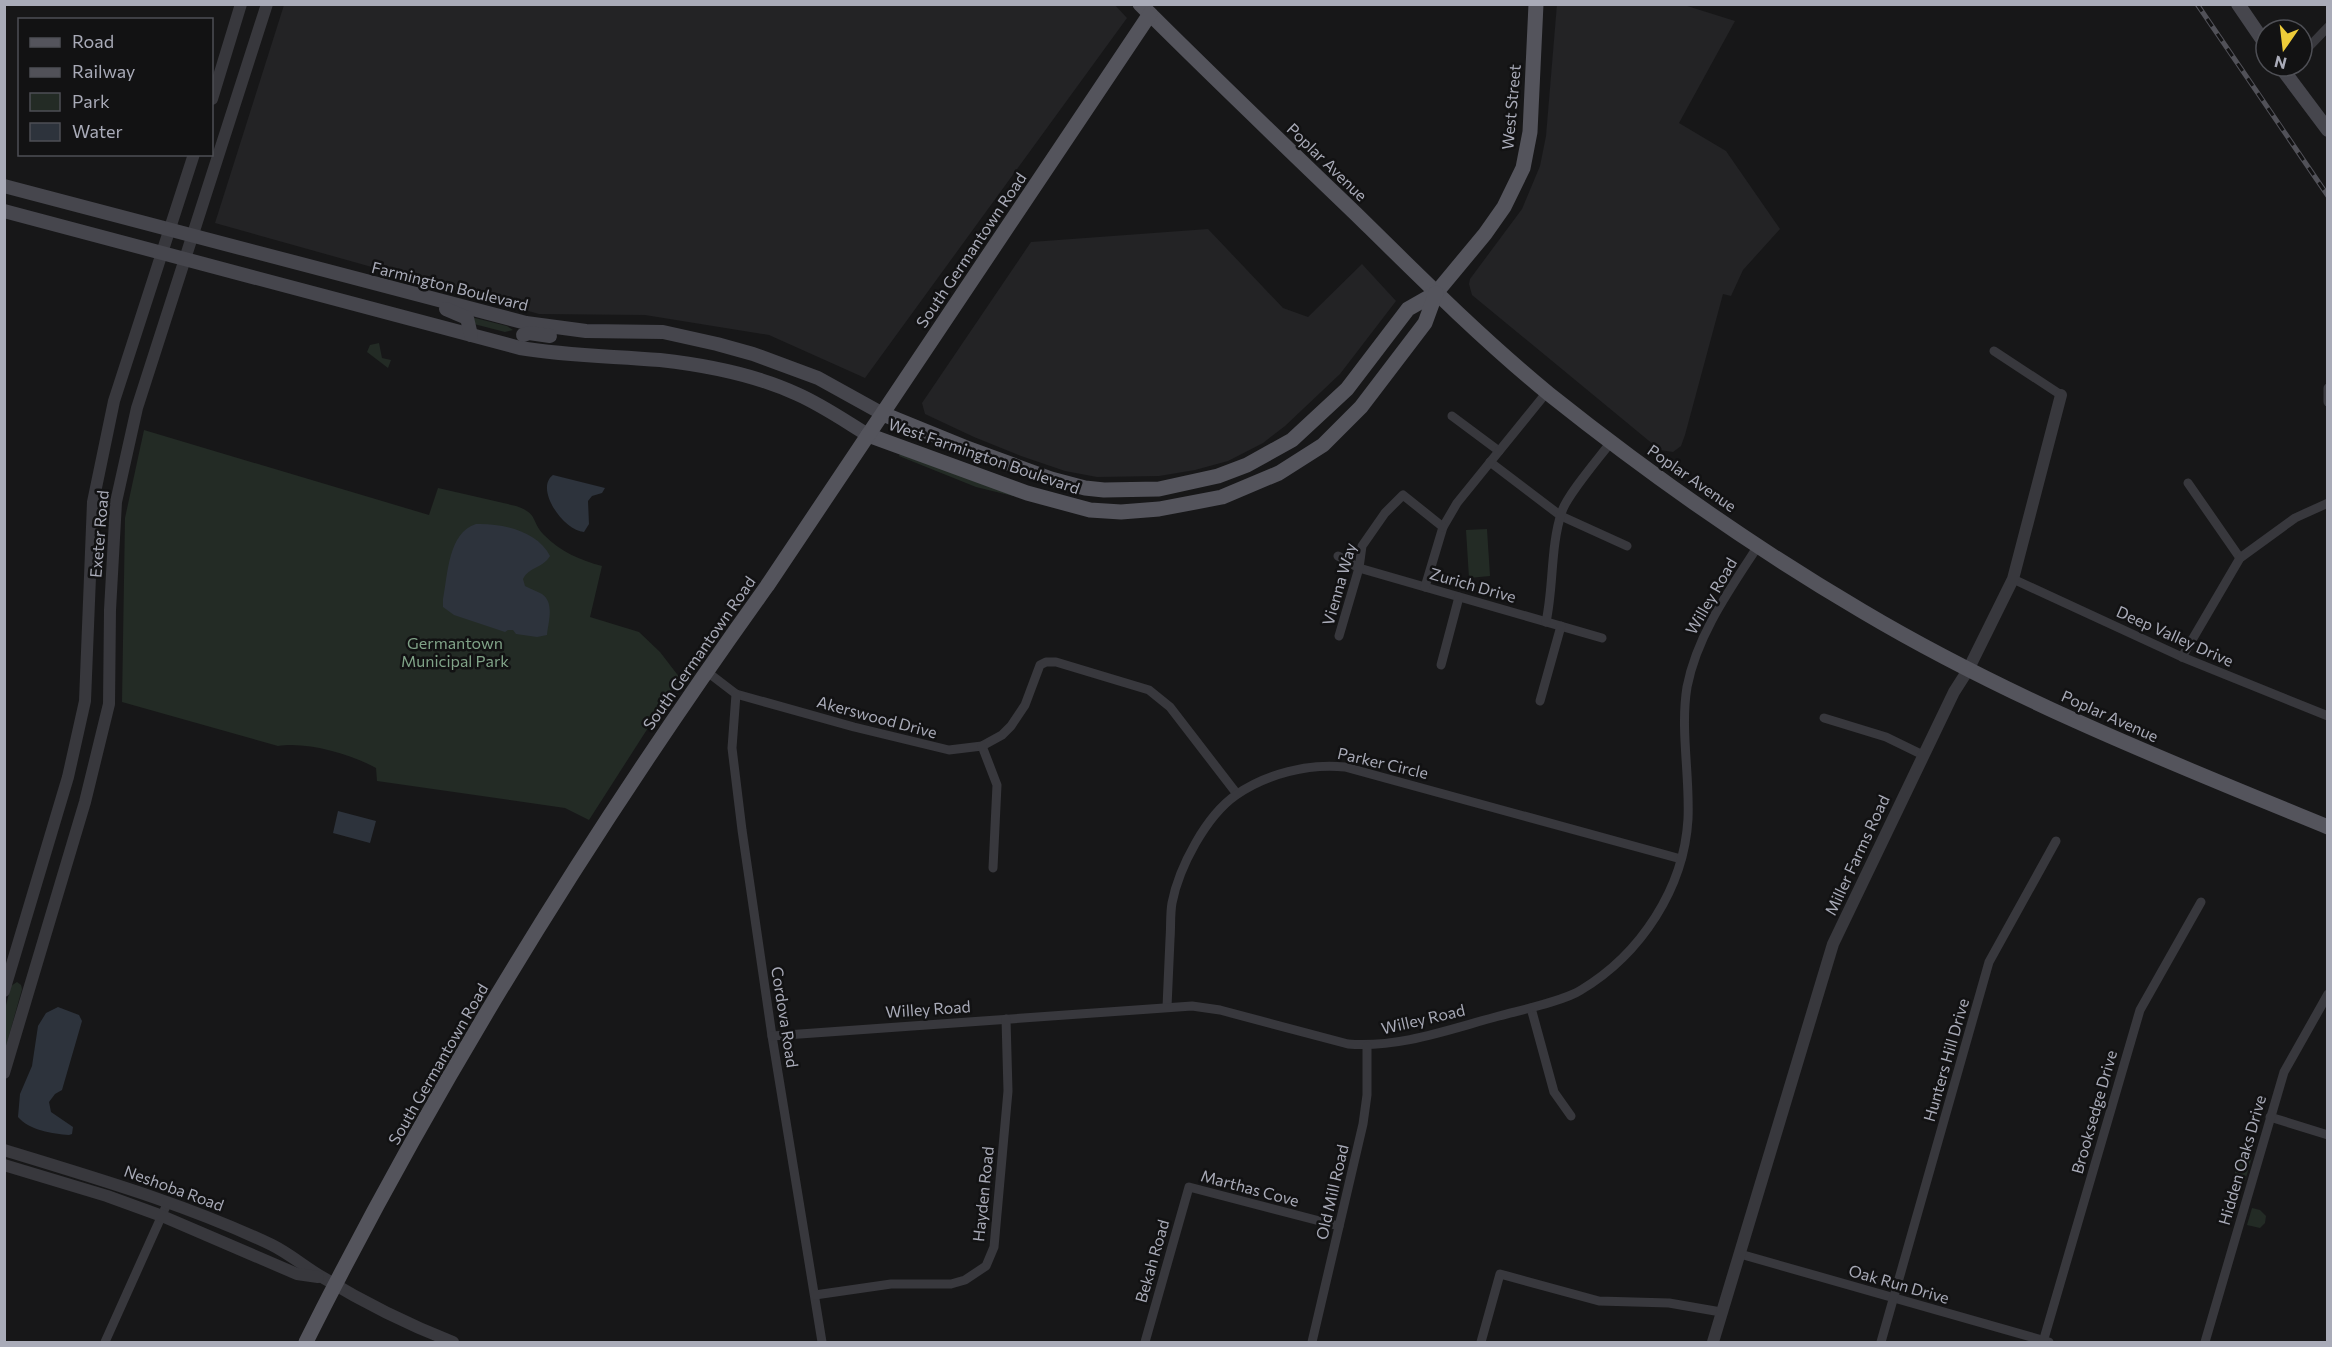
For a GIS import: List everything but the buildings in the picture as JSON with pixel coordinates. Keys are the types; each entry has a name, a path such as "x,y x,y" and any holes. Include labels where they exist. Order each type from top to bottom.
{"main road":[{"name":"West Street","path":"1436,293 1485,234 1504,207 1522,168 1530,132 1536,4"},
{"path":"2238,4 2254,27"},
{"name":"Poplar Avenue","path":"1149,8 1436,293 1547,392 1611,442 1758,546 1862,611 1968,670 2133,747 2328,826"},
{"name":"South Germantown Road","path":"306,1342 329,1281 401,1163 547,913 706,671 767,586 883,414 1149,8"},
{"path":"2292,78 2328,130"},
{"name":"Farmington Boulevard","path":"4,186 415,294 573,356 660,360 708,368 762,381 798,394 868,435"},
{"name":"Farmington Boulevard","path":"4,211 471,335 523,335 559,328 612,332 663,332 753,354 818,378 883,414"},
{"path":"372,309 379,285"},
{"name":"West Farmington Boulevard","path":"883,414 1051,479 1085,488 1159,489 1218,476 1246,465 1292,440 1347,389 1408,309 1436,293"},
{"name":"West Farmington Boulevard","path":"868,435 1027,493 1090,510 1121,512 1159,509 1222,497 1279,473 1323,445 1361,407 1425,323 1436,293"},
{"path":"415,294 467,318 471,335"}],"street":[{"path":"213,96 241,4"},
{"name":"Exeter Road","path":"4,1073 85,802 109,704 110,610 116,502 137,408 267,4"},
{"path":"2314,42 2328,27"},
{"name":"Exeter Road","path":"4,991 68,777 85,701 93,502 114,401 193,156"},
{"path":"1994,351 2061,395"},
{"path":"2328,388 2328,402"},
{"path":"1425,587 1443,527 1466,489 1547,392"},
{"name":"Miller Farms Road","path":"1713,1342 1833,944 1954,692 1968,670 2013,579 2061,395"},
{"path":"1452,416 1499,451"},
{"path":"1546,622 1551,591 1551,558 1563,509 1611,442"},
{"path":"1490,462 1561,516 1627,546"},
{"path":"2188,483 2240,558"},
{"name":"Vienna Way","path":"1339,636 1359,568 1362,546 1385,513 1403,495 1443,527"},
{"path":"2182,657 2240,558 2295,518 2328,503"},
{"name":"Willey Road","path":"772,1036 1192,1006 1220,1010 1348,1044 1367,1046 1398,1043 1531,1008 1580,991 1633,947 1666,898 1681,859 1688,818 1684,708 1689,677 1703,637 1758,546"},
{"name":"Zurich Drive","path":"1338,556 1359,568 1602,638"},
{"name":"Deep Valley Drive","path":"2013,579 2182,657 2328,716"},
{"path":"1441,665 1459,597"},
{"path":"1540,701 1561,626"},
{"name":"Akerswood Drive","path":"706,671 736,694 925,746 949,750 982,746 1002,735 1018,717 1041,665 1046,662 1056,662 1149,690 1170,707 1237,794"},
{"name":"Cordova Road","path":"736,694 732,748 772,1036 822,1342"},
{"path":"1824,718 1886,737 1923,755"},
{"path":"982,746 997,785 993,868"},
{"name":"Parker Circle","path":"1167,1008 1172,904 1179,875 1195,842 1226,803 1237,794 1279,775 1322,766 1345,766 1681,859"},
{"name":"Hunters Hill Drive","path":"1881,1342 1989,962 2056,841"},
{"name":"Brooksedge Drive","path":"2046,1342 2140,1010 2200,902"},
{"name":"Hidden Oaks Drive","path":"2205,1342 2284,1072 2328,994"},
{"path":"1531,1008 1554,1092 1571,1116"},
{"name":"Hayden Road","path":"815,1295 891,1284 951,1284 965,1280 986,1266 994,1247 1008,1090 1005,1019"},
{"name":"Old Mill Road","path":"1312,1342 1363,1124 1367,1095 1367,1046"},
{"path":"2270,1118 2328,1135"},
{"name":"Neshoba Road","path":"4,1150 137,1191 220,1222 274,1246 329,1281 432,1334 453,1342"},
{"name":"Neshoba Road","path":"4,1165 107,1196 162,1216 297,1274 329,1281"},
{"name":"Marthas Cove","path":"1189,1187 1339,1226"},
{"name":"Bekah Road","path":"1145,1342 1189,1187"},
{"path":"105,1342 167,1204"},
{"name":"Oak Run Drive","path":"1740,1254 2046,1342"},
{"path":"1481,1342 1500,1274 1599,1301 1669,1303 1721,1312"}],"shaded area":[{"path":"1114,4 1127,18 865,378 769,335 645,315 539,314 215,223 284,5"},
{"path":"1557,4 1684,5 1735,21 1679,123 1726,151 1780,229 1743,270 1731,296 1723,294 1685,435 1681,446 1673,452 1660,450 1472,295 1469,284 1470,279 1522,209 1540,166 1546,136"},
{"path":"1208,229 1283,308 1308,317 1362,264 1396,301 1340,374 1285,426 1263,443 1228,461 1195,470 1159,476 1097,477 1065,471 1021,456 925,414 922,403 1031,242"}],"green space":[{"path":"471,317 507,326 513,330 505,332 474,324"},
{"path":"379,343 382,358 391,360 388,368 367,352 370,345"},
{"name":"Germantown Municipal Park","path":"144,430 429,515 438,488 516,506 528,512 544,535 564,551 602,566 590,617 639,632 660,652 680,678 589,820 565,808 377,781 376,768 354,758 315,747 278,746 122,702 125,518"},
{"path":"900,454 1013,494 1013,496 976,487 899,456"},
{"path":"1487,529 1490,576 1469,578 1466,530"},
{"path":"17,982 22,989 5,1050 5,1009 11,986"},
{"path":"2245,1154 2252,1157 2245,1181 2236,1178 2235,1172 2236,1164"},
{"path":"2252,1208 2260,1210 2266,1216 2265,1223 2260,1228 2247,1225"}],"water":[{"path":"553,475 605,488 602,493 592,496 588,501 589,524 584,532 568,525 549,499 548,481"},
{"path":"476,524 497,525 518,530 537,540 550,556 523,579 525,586 546,598 550,608 547,635 537,637 516,634 513,630 505,632 454,615 443,607 448,567 455,545 467,529"},
{"path":"338,811 376,821 370,843 333,833"},
{"path":"58,1007 79,1015 82,1021 62,1090 55,1094 49,1102 51,1112 73,1127 72,1134 69,1135 35,1128 18,1117 20,1094 32,1066 38,1026 46,1013"}],"railway":[{"path":"2197,4 2328,196"}]}
